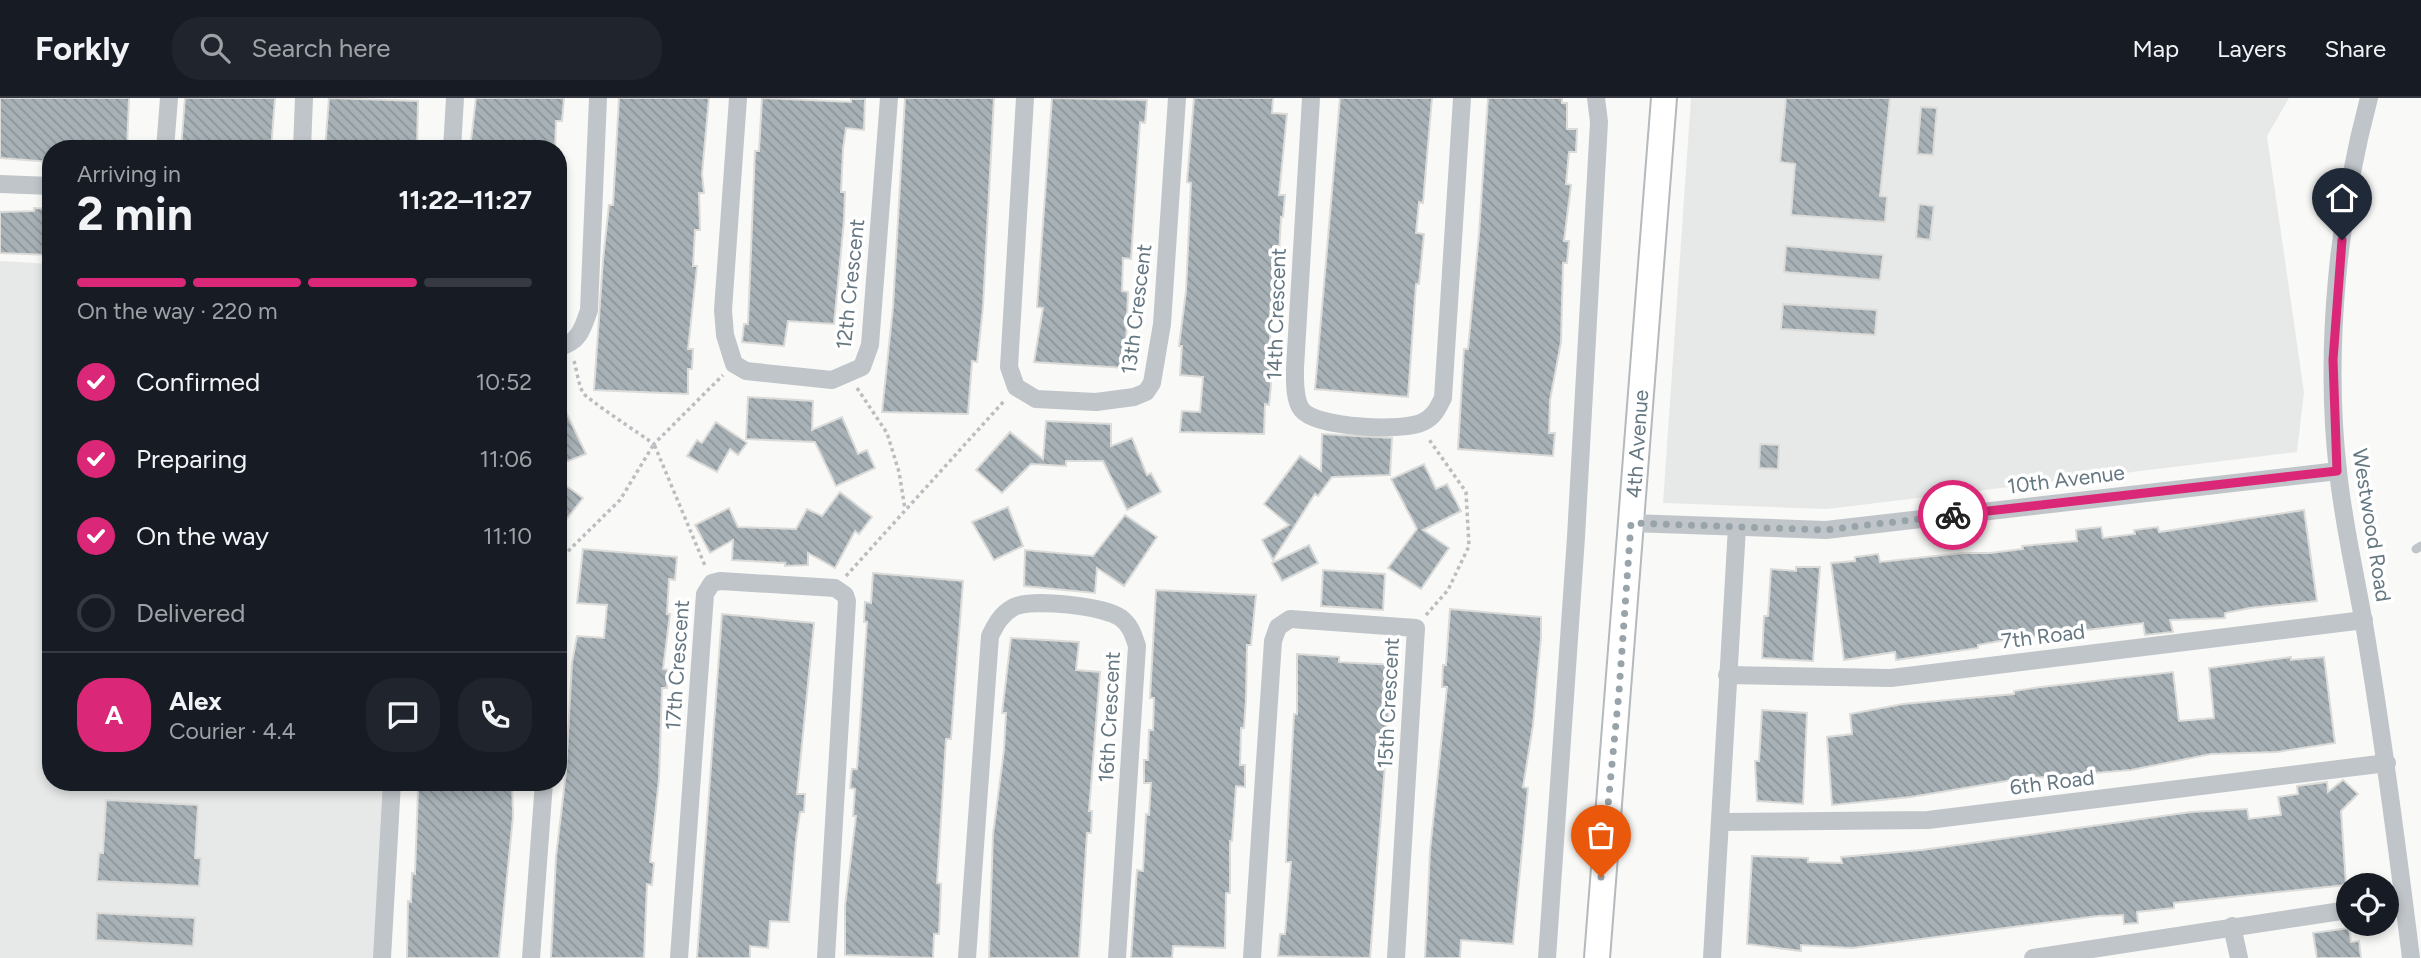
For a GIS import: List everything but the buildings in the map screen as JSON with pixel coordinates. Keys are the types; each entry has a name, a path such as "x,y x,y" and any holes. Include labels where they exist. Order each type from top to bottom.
{"street":[{"path":"166,140 169,98"},
{"path":"302,140 304,98"},
{"path":"453,140 455,98"},
{"path":"567,344 582,331 589,310 598,98"},
{"path":"734,364 725,335 723,310 738,98"},
{"name":"12th Crescent","path":"734,364 746,371 769,375 832,380 862,367 872,334 889,98"},
{"path":"1016,387 1009,367 1025,98"},
{"name":"13th Crescent","path":"1016,387 1037,399 1096,402 1134,397 1146,392 1152,383 1161,324 1177,98"},
{"name":"14th Crescent","path":"1311,98 1295,368 1296,394 1302,410 1317,419 1387,428 1421,424"},
{"path":"1421,424 1434,415 1443,398 1462,98"},
{"path":"1547,958 1576,537 1599,122 1596,98"},
{"name":"4th Avenue","path":"1597,958 1664,98"},
{"name":"Westwood Road","path":"2369,98 2359,135 2342,240 2333,360 2337,471 2387,762 2393,873"},
{"path":"0,184 42,186"},
{"name":"10th Avenue","path":"1631,523 1826,530 2337,471"},
{"path":"1712,958 1737,527"},
{"name":"17th Crescent","path":"679,958 705,594 712,583 720,581 835,588"},
{"path":"826,958 847,607 845,595 835,588"},
{"name":"16th Crescent","path":"967,958 990,636 1001,616 1016,606 1037,603 1101,611 1119,616 1132,628 1137,646 1117,958"},
{"name":"15th Crescent","path":"1252,958 1273,641 1278,627 1290,619 1416,628 1396,958"},
{"name":"7th Road","path":"1727,675 1891,678 2364,620"},
{"name":"6th Road","path":"1721,822 1928,820 2387,762"},
{"path":"382,958 391,791"},
{"path":"531,958 543,791"},
{"path":"2033,958 2088,954 2232,926 2336,912"},
{"name":"Westwood Road","path":"2399,918 2411,958"},
{"path":"2232,926 2239,958"}],"path":[{"path":"567,354 583,394 654,444 712,583"},
{"path":"567,552 620,500 654,444 734,364"},
{"path":"848,375 887,433 899,472 905,509"},
{"path":"835,588 1016,387"},
{"path":"1416,628 1448,590 1469,546 1463,485 1436,453 1421,424"}],"shaded area":[{"path":"1691,98 2289,98 2267,136 2304,392 2297,452 1827,509 1663,503"},
{"path":"0,261 42,263 42,791 385,791 376,958 0,958"}],"way so far":[{"path":"1601,877 1619,692 1631,523 1826,530 1953,515"}],"route":[{"path":"1953,515 2337,471 2333,360 2342,240"}]}
